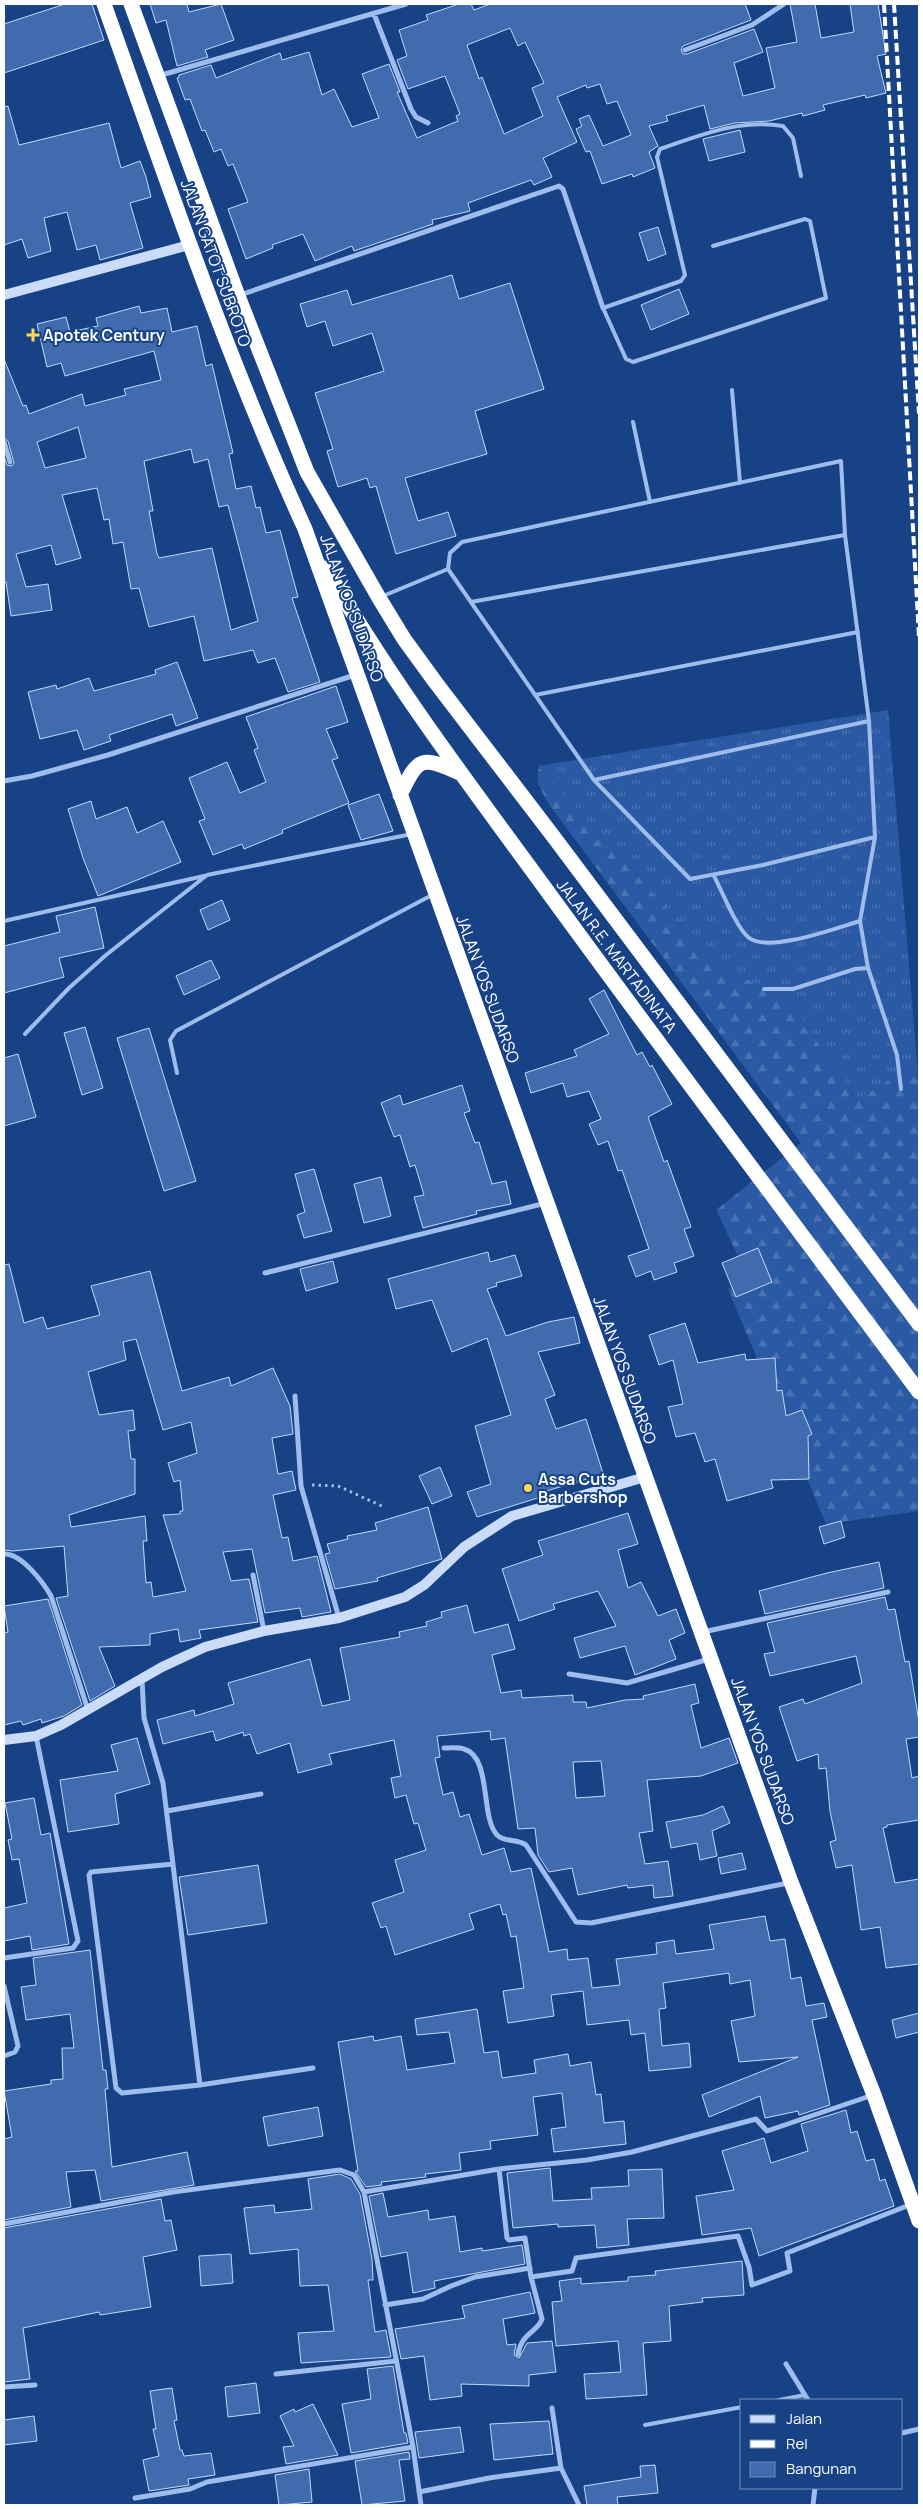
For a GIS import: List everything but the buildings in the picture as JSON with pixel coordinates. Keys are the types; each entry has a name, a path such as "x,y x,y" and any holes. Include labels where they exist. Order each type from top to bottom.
{"highway":[{"name":"JALAN GATOT SUBROTO","path":"104,4 189,245 262,435 305,530"},
{"name":"JALAN GATOT SUBROTO","path":"131,4 238,296 308,472 338,527"},
{"name":"JALAN R.E. MARTADINATA","path":"338,527 404,639 436,683 919,1324"},
{"name":"JALAN YOS SUDARSO","path":"305,530 791,1882 874,2094 919,2221"},
{"name":"JALAN R.E. MARTADINATA","path":"305,530 377,653 462,774 919,1392"},
{"path":"400,795 412,770 422,762 435,762 462,774"}],"street":[{"path":"158,76 406,4"},
{"path":"685,50 752,25 784,4"},
{"path":"374,14 411,109 416,117 428,123"},
{"path":"238,296 559,186 563,189 603,308"},
{"path":"4,295 189,245"},
{"path":"4,442 10,462"},
{"path":"4,781 32,776 108,755 357,674"},
{"path":"265,1273 546,1203"},
{"path":"295,1396 301,1486 339,1618"},
{"path":"4,1740 36,1736 61,1725 142,1679 205,1647 264,1631 339,1618 405,1597 424,1585 464,1547 512,1516 645,1477"},
{"path":"4,1554 14,1555 44,1583 88,1710"},
{"path":"253,1575 264,1631"},
{"path":"701,1632 888,1592"},
{"path":"569,1674 627,1683 711,1658"},
{"path":"142,1679 144,1718 163,1783 200,2085"},
{"path":"4,1958 73,1948 78,1941 36,1736"},
{"path":"444,1748 464,1749 471,1754 482,1775 492,1824 496,1834 505,1839 522,1842 526,1845 576,1922 591,1924 791,1882"},
{"path":"167,1812 261,1794"},
{"path":"173,1864 91,1872 89,1875 114,2086 120,2092 200,2085 313,2068"},
{"path":"4,1986 18,2046 15,2052 4,2056"},
{"path":"364,2192 499,2170 586,2160 632,2152 756,2119 767,2131 874,2094"},
{"path":"4,2224 173,2192 340,2170 354,2175 364,2192 412,2447 421,2505"},
{"path":"499,2170 507,2238 509,2240 526,2238 531,2277 542,2319 541,2323 523,2338 518,2354"},
{"path":"531,2277 572,2271 576,2258 738,2236 749,2267 752,2285 790,2270 787,2253 913,2204"},
{"path":"386,2305 423,2300 475,2277 530,2268"},
{"path":"276,2374 396,2361"},
{"path":"786,2364 806,2398"},
{"path":"4,2387 35,2385"},
{"path":"552,2408 561,2468 579,2505"},
{"path":"903,2433 919,2430"},
{"path":"135,2498 187,2490 207,2482 412,2447"},
{"path":"419,2492 490,2478 561,2468"},
{"path":"813,2505 816,2489"}],"lane":[{"path":"713,246 805,219 810,221 826,298 633,362 626,360 603,308 684,279 657,158 660,149 710,131 746,124 783,126 793,138 801,176"},
{"path":"732,390 740,483"},
{"path":"633,422 650,502"},
{"path":"875,837 714,876 690,879 594,780 448,569 450,553 462,542 840,461 845,535 869,721 875,837 860,921 868,968 897,1054 902,1089"},
{"path":"471,602 845,535"},
{"path":"379,598 448,569"},
{"path":"536,695 858,632"},
{"path":"594,780 869,721"},
{"path":"4,921 206,875 414,833"},
{"path":"25,1034 69,988 106,955 206,875"},
{"path":"714,876 742,930 756,942 773,944 860,921"},
{"path":"177,1073 170,1040 176,1031 435,893"},
{"path":"764,990 793,989 844,972 868,968"},
{"path":"792,2399 806,2398"},
{"path":"645,2424 740,2407"}],"path":[{"path":"301,1486 338,1486 384,1507"}],"green space":[{"path":"888,710 917,1063 856,1100 790,1001 718,965 538,766"},
{"path":"538,766 718,965 790,1001 856,1100 917,1063 919,1103 919,1511 826,1524 728,1289 748,1277 716,1210 801,1143 548,803 538,784"}],"railway":[{"path":"884,4 919,637"},
{"path":"894,4 919,414"}],"place":[{"name":"Apotek Century","path":"33,335"},
{"name":"Assa Cuts Barbershop","path":"528,1488"}]}
